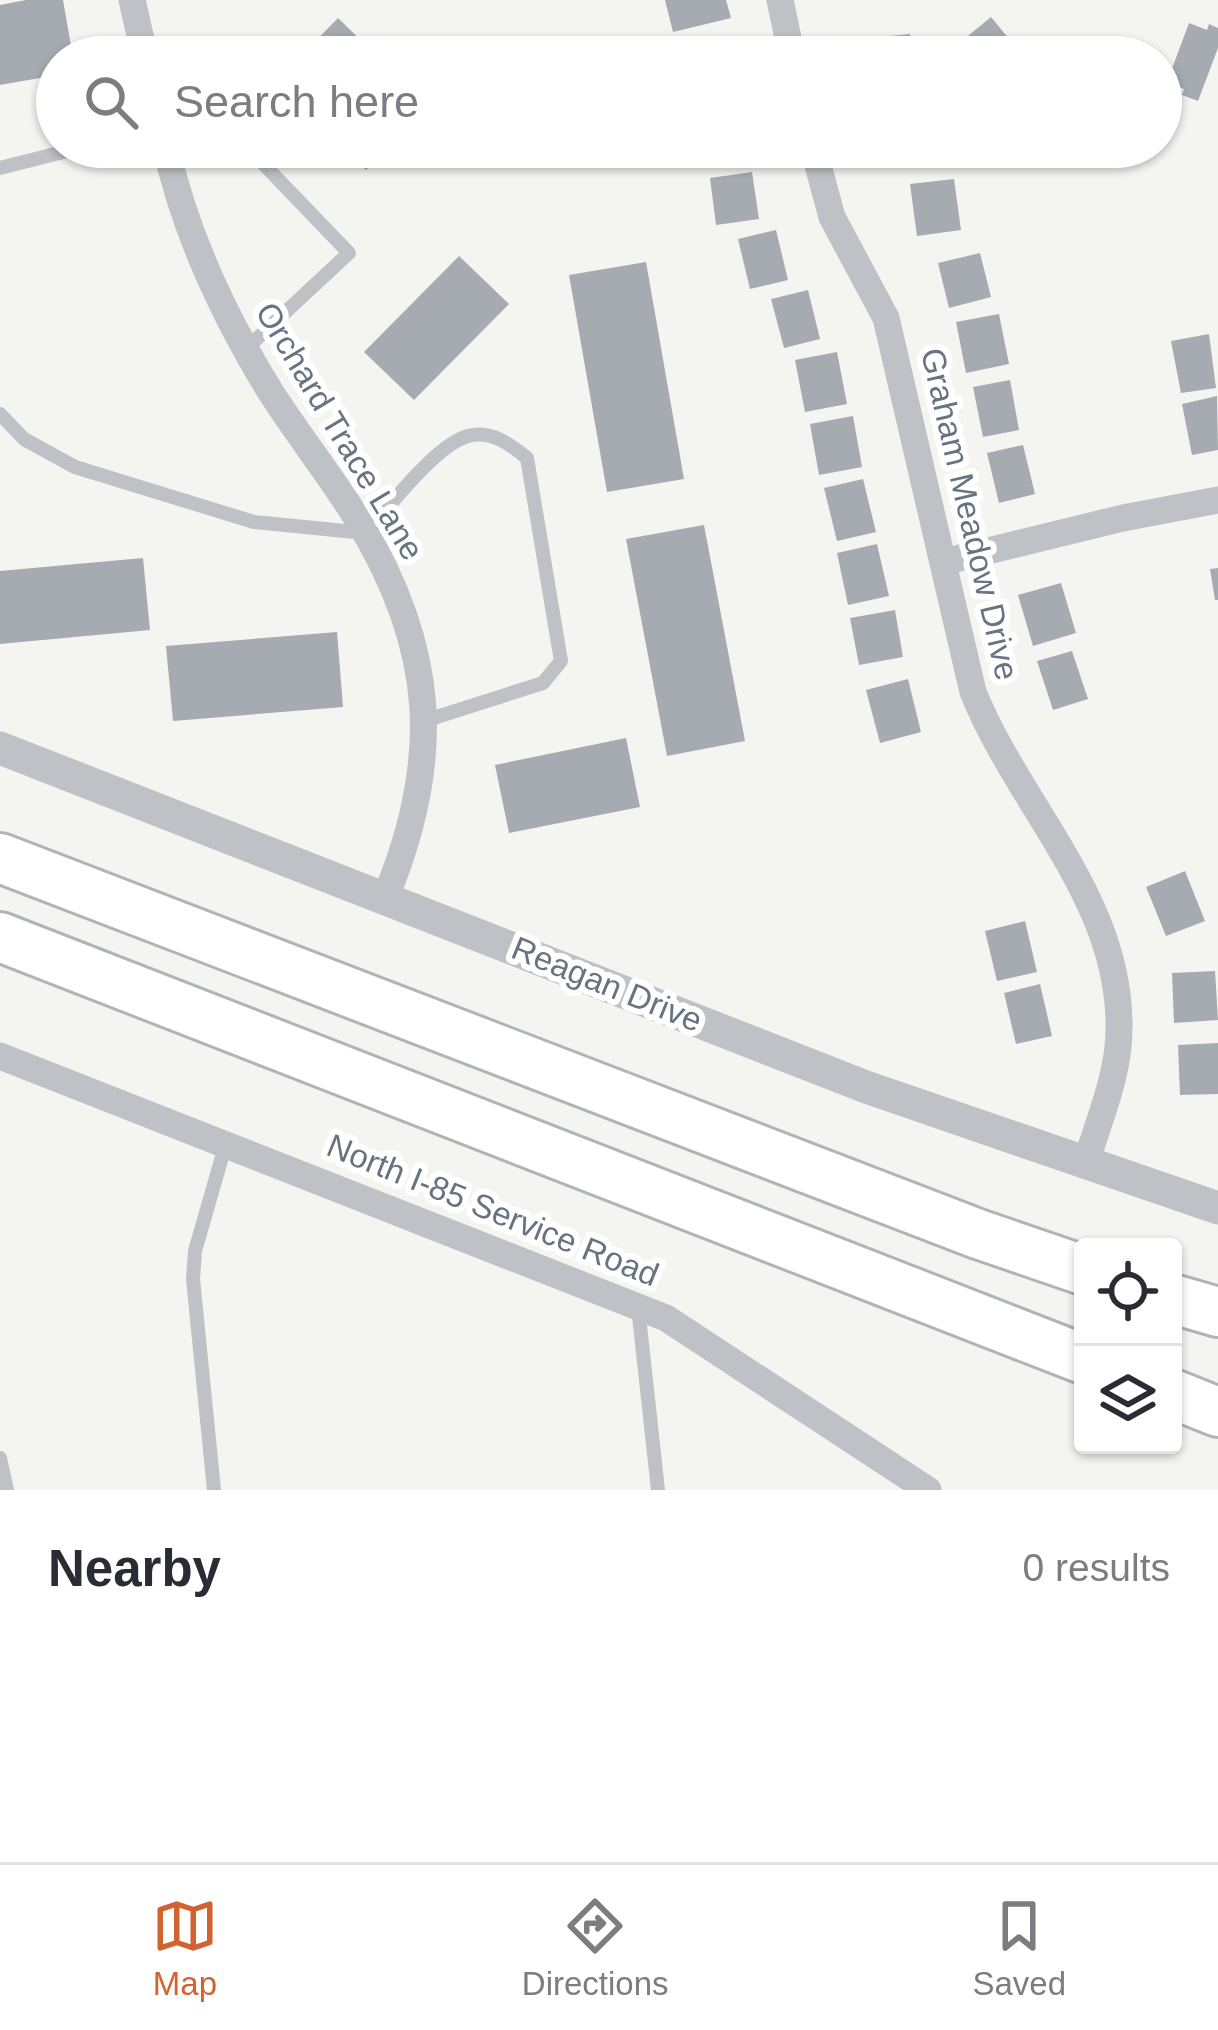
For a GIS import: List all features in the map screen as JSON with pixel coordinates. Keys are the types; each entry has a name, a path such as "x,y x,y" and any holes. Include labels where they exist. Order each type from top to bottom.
{"highway":[{"path":"0,858 1074,1267"},
{"path":"0,937 1074,1355"},
{"path":"1182,1302 1218,1312"},
{"path":"1182,1398 1218,1412"}],"street":[{"path":"132,0 140,36"},
{"path":"780,0 788,36"},
{"name":"Orchard Trace Lane","path":"173,168 205,265 246,349 365,533 386,569 407,624 424,722 418,803 386,896"},
{"name":"Graham Meadow Drive","path":"819,168 832,217 886,318 962,653 983,717 1093,906 1110,957 1117,991 1118,1052 1086,1163"},
{"path":"943,562 1218,500"},
{"name":"Reagan Drive","path":"0,748 866,1087 1218,1208"},
{"name":"North I-85 Service Road","path":"0,1057 689,1330 928,1490"}],"lane":[{"path":"0,168 36,159"},
{"path":"246,349 350,253 267,168"},
{"path":"0,414 24,439 75,467 254,522 365,533 441,452 468,436 502,438 527,458 561,662 544,683 424,722"},
{"path":"214,1490 193,1279 195,1251 226,1143"},
{"path":"638,1307 658,1490"},
{"path":"0,1458 7,1490"}],"building":[{"path":"63,0 69,36 36,36 36,79 0,85 0,5"},
{"path":"665,0 726,0 731,18 673,32"},
{"path":"991,17 1007,36 968,36"},
{"path":"338,18 356,36 320,36"},
{"path":"1189,23 1207,30 1209,24 1218,28 1218,48 1198,101 1182,95 1182,42"},
{"path":"752,172 759,219 716,225 710,178"},
{"path":"954,179 961,230 917,236 910,184"},
{"path":"776,230 788,280 750,289 738,239"},
{"path":"980,253 991,297 949,308 938,263"},
{"path":"459,256 509,304 414,400 364,352"},
{"path":"646,262 684,479 607,492 569,275"},
{"path":"808,290 820,339 784,348 771,299"},
{"path":"999,314 1009,364 966,373 956,322"},
{"path":"1209,334 1216,388 1181,393 1171,341"},
{"path":"837,352 847,404 805,412 795,360"},
{"path":"1010,380 1019,430 983,437 973,387"},
{"path":"1217,396 1218,450 1192,455 1182,404"},
{"path":"853,416 862,467 819,475 810,424"},
{"path":"1023,445 1035,494 999,503 987,453"},
{"path":"863,479 876,532 837,541 824,488"},
{"path":"704,525 745,741 667,756 626,539"},
{"path":"877,544 889,596 848,605 837,553"},
{"path":"143,558 150,630 0,644 0,571"},
{"path":"1218,568 1218,600 1215,600 1210,569"},
{"path":"1061,583 1076,633 1033,646 1018,595"},
{"path":"895,610 903,657 859,665 850,618"},
{"path":"337,632 343,707 173,721 166,646"},
{"path":"1072,651 1088,699 1053,710 1037,661"},
{"path":"908,679 921,732 880,743 866,690"},
{"path":"626,738 640,807 509,833 495,765"},
{"path":"1185,871 1205,921 1166,936 1146,887"},
{"path":"1025,921 1037,972 997,981 985,931"},
{"path":"1215,971 1218,1020 1174,1023 1172,973"},
{"path":"1040,984 1052,1036 1016,1044 1004,993"},
{"path":"1218,1043 1218,1094 1180,1095 1178,1045"}]}
